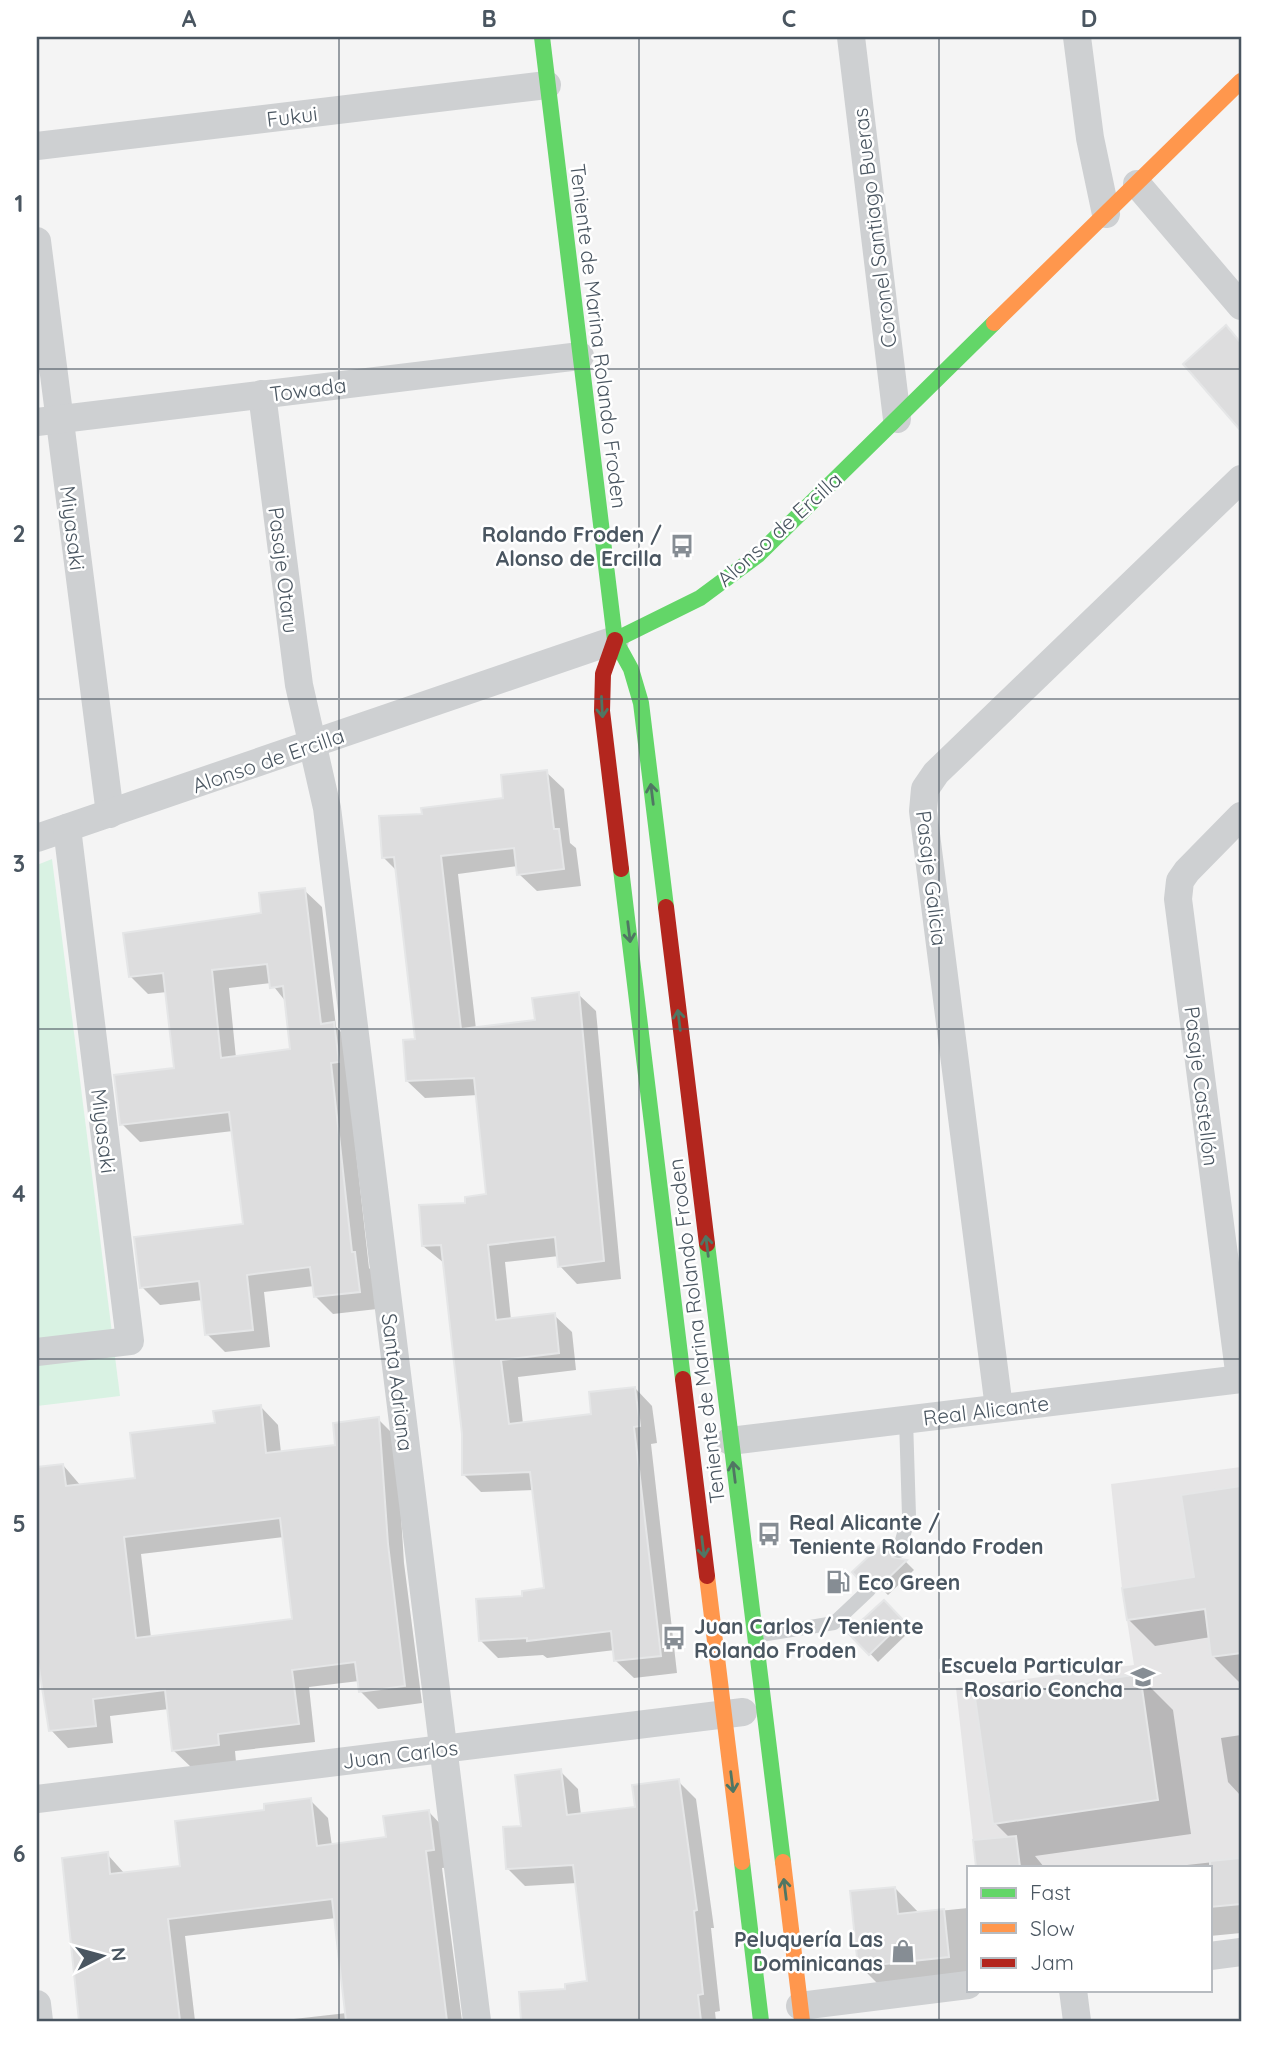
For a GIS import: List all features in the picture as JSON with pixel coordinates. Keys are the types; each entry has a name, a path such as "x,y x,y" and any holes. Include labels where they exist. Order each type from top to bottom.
{"street":[{"name":"Teniente de Marina Rolando Froden","path":"542,37 615,640 631,669 641,703 801,2013"},
{"name":"Coronel Santiago Bueras","path":"852,37 897,419"},
{"path":"1077,37 1090,138 1106,214"},
{"name":"Alonso de Ercilla","path":"37,838 615,640 682,607 730,578 782,533 1241,81"},
{"name":"Fukui","path":"37,146 547,85"},
{"path":"1137,184 1241,306"},
{"name":"Miyasaki","path":"37,241 48,421 110,814"},
{"name":"Towada","path":"48,421 580,356"},
{"name":"Pasaje Otaru","path":"261,394 299,685 313,745"},
{"name":"Pasaje Galicia","path":"999,1408 923,811 925,789 936,773 1241,479"},
{"name":"Teniente de Marina Rolando Froden","path":"615,640 603,674 602,711 761,2021"},
{"name":"Santa Adriana","path":"313,745 327,808 477,2021"},
{"name":"Pasaje Castellón","path":"1241,817 1186,871 1180,881 1178,899 1241,1379"},
{"name":"Miyasaki","path":"37,1352 130,1341 66,828"},
{"name":"Real Alicante","path":"730,1441 1241,1379"},
{"name":"Juan Carlos","path":"37,1799 763,1710"},
{"path":"1212,1956 1241,1952"},
{"path":"801,2013 967,1985"},
{"path":"1073,1992 1077,2021"},
{"path":"37,2004 39,2021"}],"lane":[{"path":"899,1551 909,1516 906,1419"},
{"path":"755,1637 834,1623 869,1590"}],"shaded area":[{"name":"Escuela Particular Rosario Concha","path":"1241,1467 1241,1897 1212,1901 1212,1866 976,1866 956,1688 1134,1665 1122,1588 1111,1484"}],"green space":[{"path":"52,859 120,1396 37,1406 37,865"}],"building":[{"path":"1226,325 1241,343 1241,431 1183,364"},
{"path":"547,770 554,829 559,829 564,869 517,875 514,848 441,856 461,1029 535,1020 532,998 579,992 604,1261 558,1267 555,1237 488,1245 496,1320 555,1313 559,1353 501,1360 509,1424 591,1414 589,1392 635,1387 640,1426 634,1427 661,1656 614,1661 611,1631 527,1641 527,1638 479,1641 476,1599 522,1596 522,1591 544,1588 530,1472 462,1475 462,1434 441,1245 422,1246 419,1205 465,1203 465,1197 486,1194 474,1078 406,1081 403,1040 415,1039 394,857 382,858 379,816 422,814 421,808 503,798 501,775"},
{"path":"305,888 321,1024 334,1022 339,1062 331,1063 352,1252 355,1252 360,1292 314,1297 310,1267 247,1275 253,1330 205,1335 199,1281 140,1288 134,1237 243,1224 229,1112 120,1125 114,1075 174,1068 163,973 129,977 123,933 261,913 259,893","holes":["267,964 270,988 283,986 290,1049 221,1058 212,970"]},
{"path":"261,1405 266,1453 335,1445 333,1423 379,1417 388,1544 405,1686 359,1692 355,1662 292,1670 299,1724 218,1734 219,1745 172,1751 165,1690 93,1699 96,1726 49,1731 37,1656 37,1467 63,1464 66,1486 135,1478 130,1433 215,1423 213,1411","holes":["280,1518 292,1619 136,1638 124,1537"]},
{"path":"1241,1486 1241,1653 1211,1657 1205,1609 1127,1620 1122,1588 1194,1577 1181,1495"},
{"path":"887,1539 891,1543 892,1557 907,1560 878,1588 872,1581 862,1583 852,1572"},
{"path":"884,1600 904,1621 869,1655 848,1633"},
{"path":"1140,1674 1158,1800 993,1824 975,1698"},
{"path":"561,1769 567,1815 635,1807 632,1785 679,1779 697,1910 694,1911 703,1994 698,1995 701,2021 521,2021 519,1992 565,1989 565,1984 587,1981 573,1865 506,1869 503,1827 521,1826 515,1775"},
{"path":"311,1798 317,1846 386,1837 383,1816 429,1810 434,1850 426,1851 447,2021 346,2021 332,1899 168,1919 180,2021 79,2021 62,1858 108,1852 110,1874 180,1866 175,1821 264,1810 264,1804"},
{"path":"1016,1836 1020,1866 976,1866 973,1840"},
{"path":"1241,1858 1241,1904 1212,1907 1210,1861"},
{"path":"895,1887 898,1914 944,1909 949,1957 858,1967 850,1891"}],"traffic: fast":[{"path":"542,37 615,640 631,669 641,703 666,907"},
{"path":"615,640 700,598 758,555 994,323"},
{"path":"621,869 683,1379"},
{"path":"707,1244 783,1862"},
{"path":"742,1862 761,2021"}],"traffic: slow":[{"path":"994,323 1241,81"},
{"path":"707,1576 742,1862"},
{"path":"783,1862 802,2021"}],"traffic: jam":[{"path":"615,640 603,674 602,711 621,869"},
{"path":"666,907 707,1244"},
{"path":"683,1379 707,1576"}],"place":[{"name":"Rolando Froden / Alonso de Ercilla","path":"682,546"},
{"name":"Real Alicante / Teniente Rolando Froden","path":"769,1534"},
{"name":"Eco Green","path":"838,1582"},
{"name":"Juan Carlos / Teniente Rolando Froden","path":"674,1638"},
{"name":"Escuela Particular Rosario Concha","path":"1143,1677"},
{"name":"Peluquería Las Dominicanas","path":"903,1951"}]}
